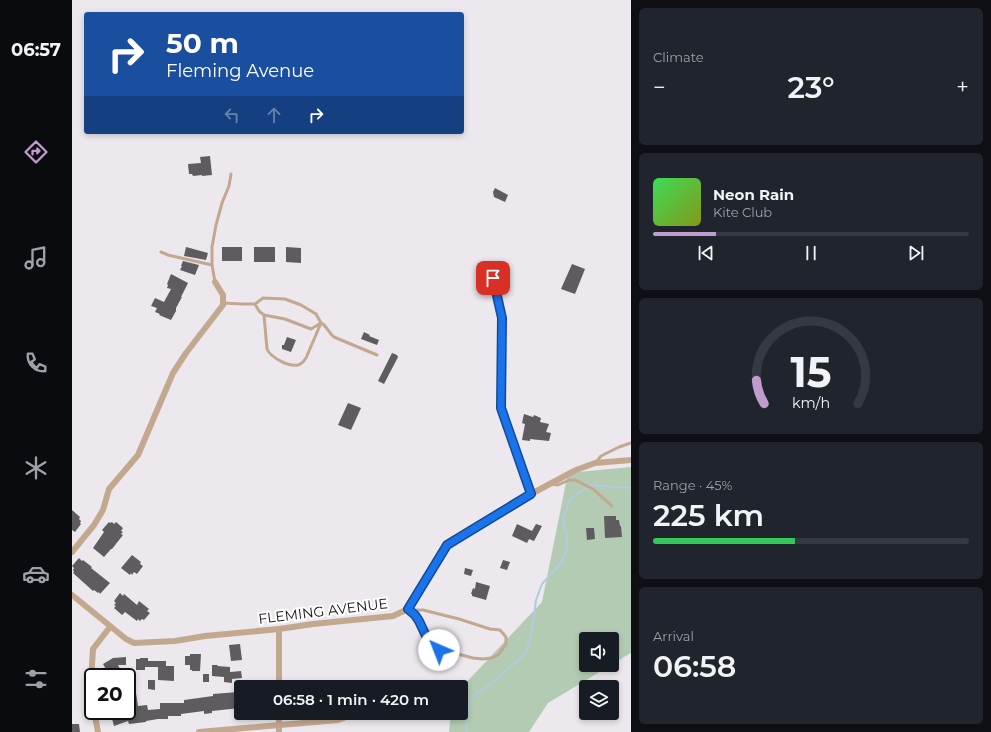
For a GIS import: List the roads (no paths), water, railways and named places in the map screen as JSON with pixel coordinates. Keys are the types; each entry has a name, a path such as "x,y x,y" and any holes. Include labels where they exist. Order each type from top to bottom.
{"street":[{"path":"72,552 94,525 103,510 109,489 138,455 173,373 186,353 223,306 224,294 215,282"},
{"name":"FLEMING AVENUE","path":"72,595 110,628 134,643 175,640 393,616 410,611 447,545 531,494 576,470 595,463 631,460"},
{"path":"92,668 93,648 110,628"},
{"path":"278,629 279,680"},
{"path":"95,720 98,732"},
{"path":"279,720 280,732"},
{"path":"199,732 338,720"}],"lane":[{"path":"215,282 212,265 212,247 216,226 222,203 229,186 231,174"},
{"path":"161,252 212,265"},
{"path":"493,278 502,318 501,408 531,494"},
{"path":"223,303 255,304 263,298 285,299 301,305 316,314 321,323 324,324 334,337 377,355"},
{"path":"255,304 259,311 264,315 284,319 311,329 321,323"},
{"path":"264,315 268,352 280,361 291,365 298,365 306,358 321,323"},
{"path":"595,463 601,456 631,443"},
{"path":"550,484 558,485 569,480 575,480 592,490 612,506"},
{"path":"423,610 459,619 490,630 500,630 506,636 506,644 498,655 487,659 464,656 439,650 426,636 419,621 410,611 423,610"}],"waterway":[{"path":"467,732 466,721 470,701 475,694 491,684 526,653 532,631 536,600 542,584 561,563 566,552 567,534 563,519 570,499 591,485 631,488"}]}
